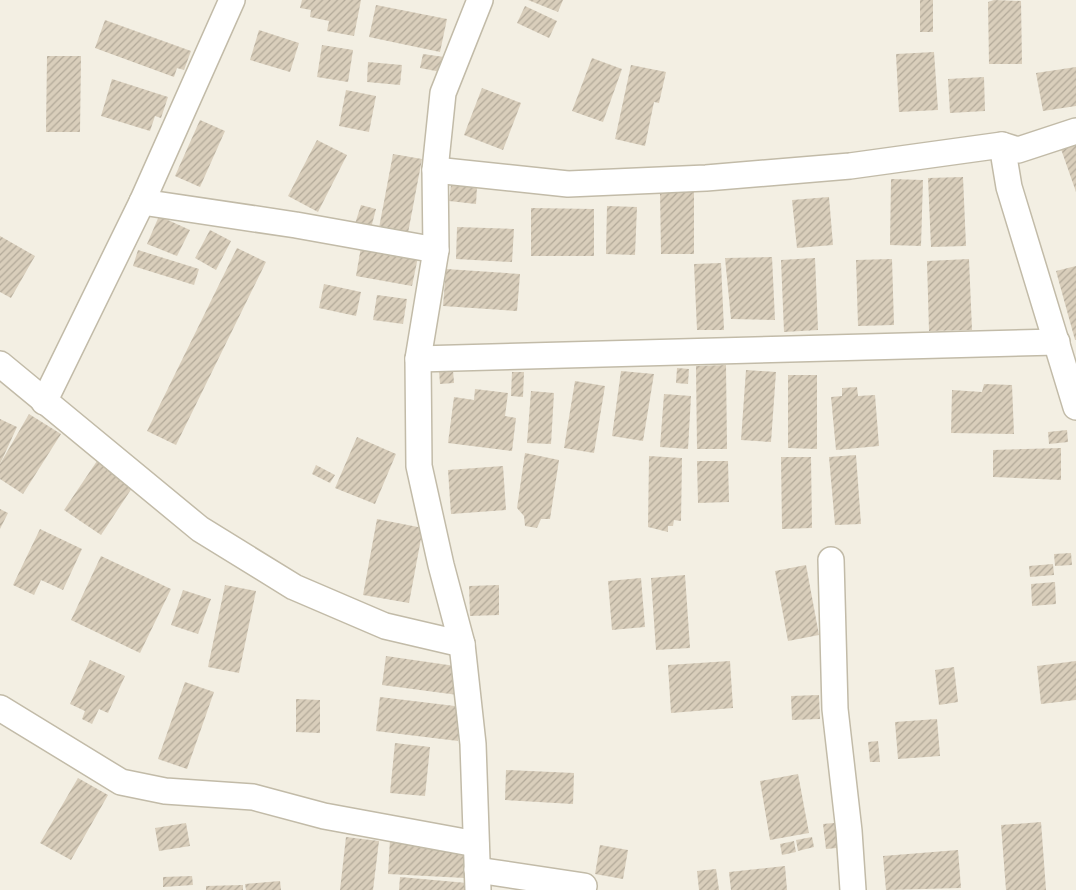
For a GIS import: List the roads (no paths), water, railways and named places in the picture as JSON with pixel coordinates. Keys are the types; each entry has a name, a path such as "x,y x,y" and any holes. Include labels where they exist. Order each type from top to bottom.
{"street":[{"path":"44,402 142,202 232,0"},
{"path":"480,0 444,93 435,170 436,250 418,359 420,466 440,565 462,644 473,744 478,880 584,886"},
{"path":"435,170 568,184 696,178 850,166 1002,145 1018,150 1076,131"},
{"path":"1002,145 1009,187 1057,342 1071,376 1076,407"},
{"path":"142,202 296,225 436,250"},
{"path":"418,359 1057,342"},
{"path":"0,364 200,529 294,587 385,626 462,644"},
{"path":"831,560 834,710 849,831 853,890"},
{"path":"0,708 121,782 165,790 253,797 324,816 476,844"}]}
